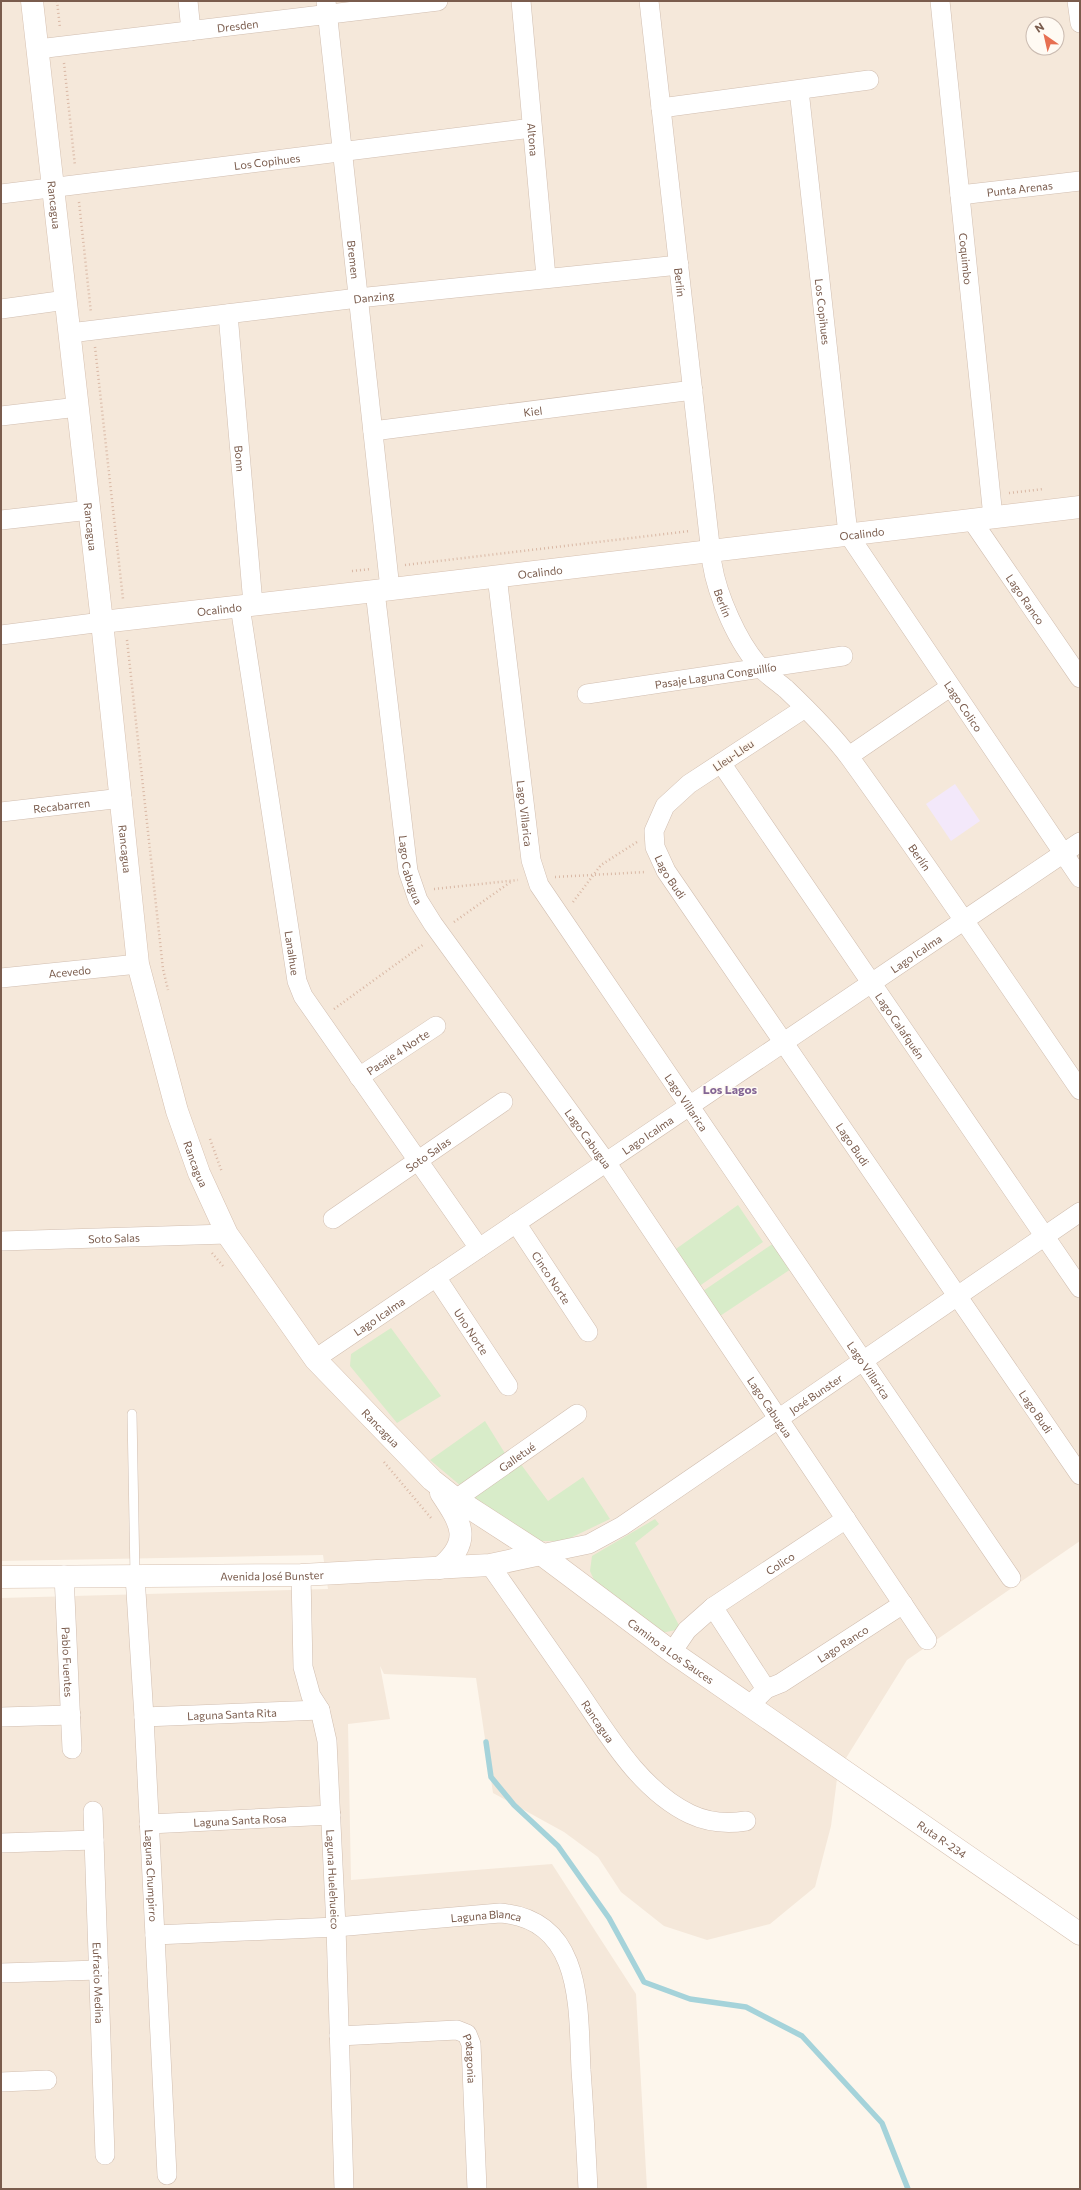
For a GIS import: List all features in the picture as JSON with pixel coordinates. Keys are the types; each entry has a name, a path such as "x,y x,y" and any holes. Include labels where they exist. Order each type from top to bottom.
{"main road":[{"name":"Rancagua","path":"32,1 122,798 138,964 177,1111 199,1173 227,1234 314,1359 432,1480 456,1498 541,1554"},
{"name":"Ocalindo","path":"102,622 124,609 247,605 1080,506"},
{"path":"432,1480 454,1512 461,1538 454,1556 440,1568"},
{"name":"Avenida José Bunster","path":"1,1577 302,1575 490,1566 541,1554"},
{"name":"Camino a Los Sauces","path":"541,1554 672,1652 805,1742"},
{"name":"Ruta R-234","path":"805,1742 1080,1934"}],"street":[{"path":"188,1 191,31"},
{"name":"Dresden","path":"38,49 191,31 327,7 438,1"},
{"name":"Altona","path":"520,1 546,277"},
{"name":"Berlín","path":"649,1 714,576 722,602 747,649 761,668 805,708 849,756 964,920 1080,1090"},
{"name":"Coquimbo","path":"940,1 993,517"},
{"path":"1077,1 1080,23"},
{"name":"Bremen","path":"327,7 387,567 382,590"},
{"path":"661,108 869,80"},
{"name":"Los Copihues","path":"799,90 848,534"},
{"name":"Los Copihues","path":"1,194 532,128"},
{"name":"Punta Arenas","path":"960,195 1080,181"},
{"name":"Danzing","path":"70,333 546,277 679,265"},
{"path":"1,309 66,300"},
{"name":"Bonn","path":"228,314 247,605"},
{"name":"Kiel","path":"373,431 693,390"},
{"path":"1,416 78,407"},
{"path":"1,520 90,510"},
{"name":"Lago Ranco","path":"971,520 1080,678"},
{"name":"Lago Colico","path":"848,534 1080,878"},
{"name":"Lago Villarica","path":"497,576 531,860 537,879 561,917 690,1105 862,1361 1011,1578"},
{"name":"Lago Cabugua","path":"382,590 408,871 418,900 440,933 606,1162 927,1640"},
{"name":"Lanalhue","path":"247,605 297,981 303,996 319,1020 479,1248"},
{"name":"Ocalindo","path":"1,635 102,622"},
{"name":"Pasaje Laguna Conguillío","path":"588,694 843,656"},
{"path":"849,756 950,687"},
{"name":"Lleu-Lleu","path":"654,831 665,806 689,784 805,708"},
{"name":"Lago Calafquén","path":"721,763 1080,1288"},
{"name":"Recabarren","path":"1,812 122,798"},
{"name":"Lago Budi","path":"654,831 655,847 666,871 1080,1475"},
{"name":"Lago Icalma","path":"314,1359 1080,842"},
{"name":"Acevedo","path":"1,978 138,964"},
{"name":"Pasaje 4 Norte","path":"359,1077 436,1026"},
{"name":"Soto Salas","path":"333,1219 418,1162 503,1102"},
{"name":"José Bunster","path":"541,1554 589,1544 606,1536 1080,1212"},
{"name":"Cinco Norte","path":"516,1223 588,1332"},
{"name":"Soto Salas","path":"1,1241 227,1234"},
{"name":"Uno Norte","path":"436,1277 508,1386"},
{"name":"Galletué","path":"456,1498 578,1414"},
{"name":"Colico","path":"672,1652 687,1630 713,1606 846,1519"},
{"name":"Rancagua","path":"490,1566 621,1752 647,1782 677,1807 704,1820 725,1823 746,1821"},
{"name":"Laguna Huelehueico","path":"302,1575 303,1666 311,1696 320,1710 327,1740 336,1927 344,2189"},
{"name":"Pablo Fuentes","path":"64,1576 72,1749"},
{"name":"Laguna Chumpirro","path":"135,1576 144,1717 167,2175"},
{"name":"Lago Ranco","path":"750,1705 774,1686 903,1604"},
{"path":"713,1606 774,1686"},
{"name":"Laguna Santa Rita","path":"144,1717 320,1710"},
{"path":"1,1717 71,1715"},
{"name":"Eufracio Medina","path":"93,1811 105,2155"},
{"name":"Laguna Santa Rosa","path":"149,1824 331,1815"},
{"path":"1,1843 94,1840"},
{"name":"Laguna Blanca","path":"155,1935 336,1927 500,1913 525,1917 545,1929 566,1958 577,1993 588,2189"},
{"path":"1,1973 99,1970"},
{"name":"Patagonia","path":"339,2036 457,2030 467,2034 471,2044 477,2189"},
{"path":"1,2082 47,2080"}],"lane":[{"path":"132,1414 135,1576"}],"path":[{"path":"57,1 163,969 168,992"},
{"path":"990,495 1050,488"},
{"path":"350,572 709,529"},
{"path":"124,609 130,598"},
{"path":"561,917 601,865 654,831"},
{"path":"537,879 593,874 666,871"},
{"path":"319,1020 513,881 415,890"},
{"path":"210,1138 223,1173"},
{"path":"200,1235 224,1268"},
{"path":"379,1456 433,1520"}],"shaded area":[{"path":"1,1 1080,1 1080,1541 907,1660 838,1771 831,1826 815,1887 770,1924 707,1940 664,1926 621,1892 598,1857 564,1832 493,1793 476,1678 384,1674 380,1666 390,1719 348,1724 351,1880 552,1864 636,1994 647,2189 1,2189 1,1598 328,1589 323,1555 1,1561"},
{"path":"955,784 980,821 951,841 926,804"}],"green space":[{"path":"738,1205 763,1242 698,1287 673,1251"},
{"path":"774,1243 791,1269 720,1316 703,1291"},
{"path":"391,1328 441,1396 397,1423 350,1366 351,1354"},
{"path":"485,1421 506,1455 461,1486 430,1460"},
{"path":"520,1463 548,1501 583,1477 610,1519 564,1541 533,1541 468,1497"},
{"path":"655,1519 659,1524 635,1543 681,1629 661,1633 598,1589 590,1571 592,1556"}],"waterway":[{"path":"486,1742 491,1777 514,1805 558,1846 609,1918 644,1982 690,1999 746,2007 802,2036 882,2123 908,2189"}],"district":[{"name":"Los Lagos","path":"730,1089"}]}
